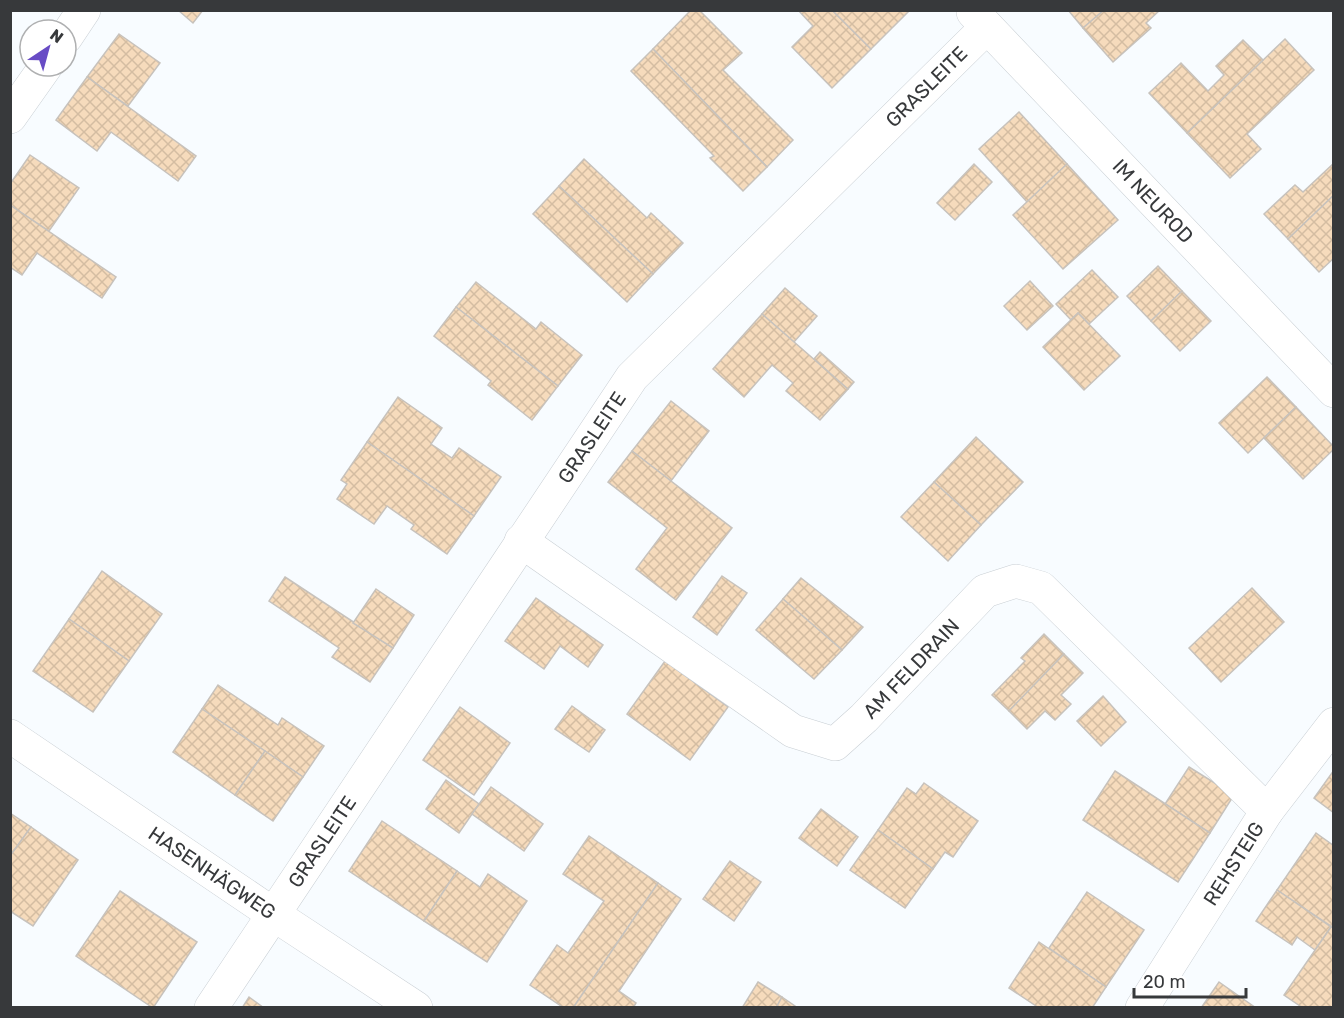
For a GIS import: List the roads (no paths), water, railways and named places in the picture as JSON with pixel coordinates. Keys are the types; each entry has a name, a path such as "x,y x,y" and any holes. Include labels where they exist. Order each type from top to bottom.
{"street":[{"name":"IM NEUROD","path":"980,19 1334,391"},
{"name":"GRASLEITE","path":"211,1008 632,377 980,19"},
{"path":"10,117 38,78"},
{"name":"AM FELDRAIN","path":"521,541 793,731 835,744 864,718 985,591 1016,581 1041,588 1267,812"},
{"name":"REHSTEIG","path":"1142,1008 1267,812 1334,724"},
{"name":"HASENHÄGWEG","path":"10,736 416,1008"}]}
